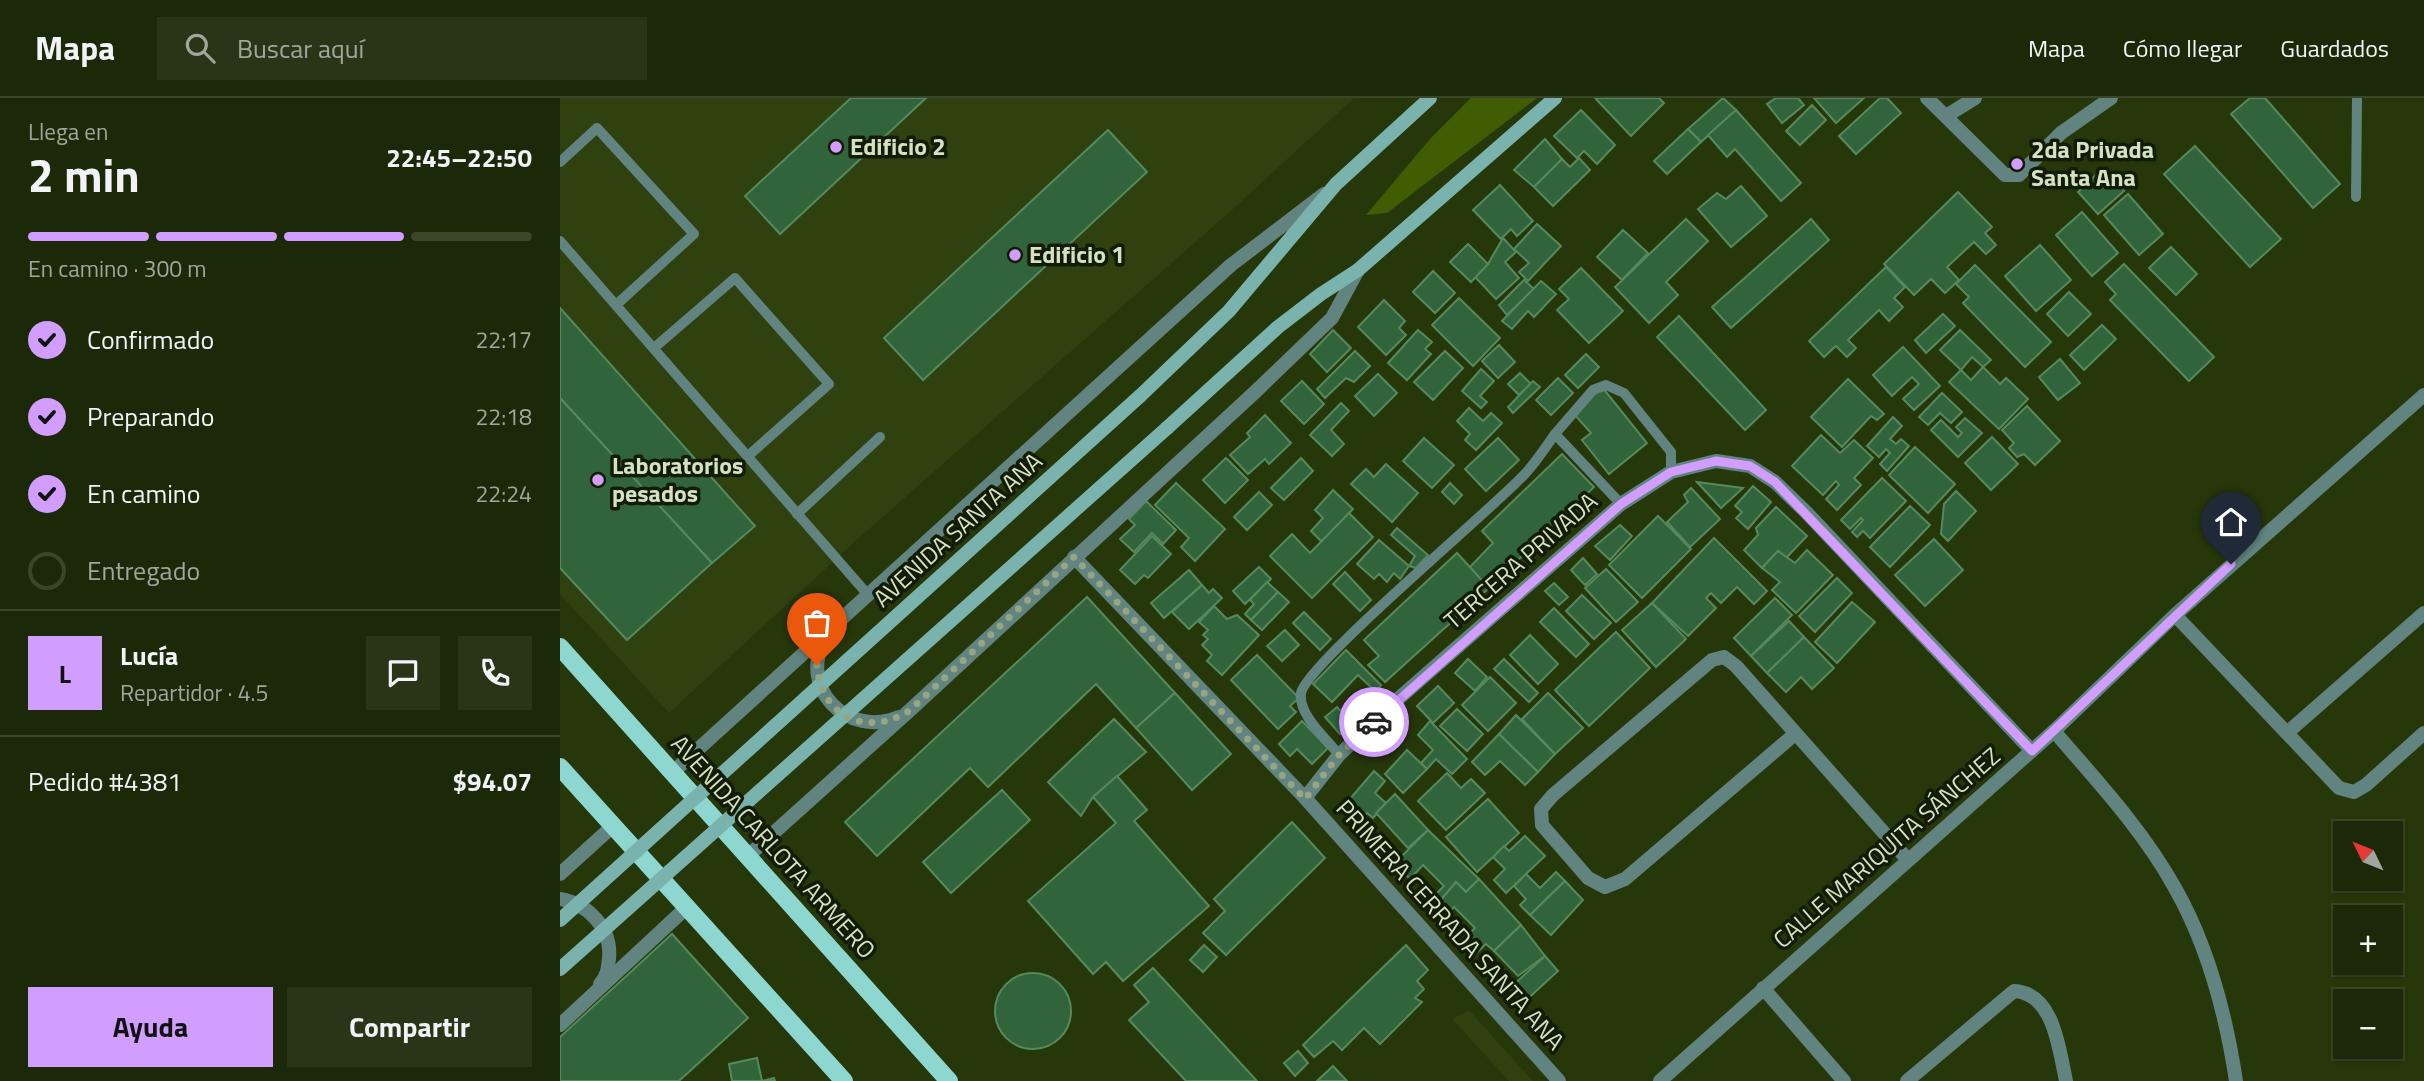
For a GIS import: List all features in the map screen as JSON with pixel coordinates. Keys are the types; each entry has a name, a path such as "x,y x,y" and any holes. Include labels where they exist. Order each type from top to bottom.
{"main road":[{"name":"AVENIDA SANTA ANA","path":"560,920 1140,396 1229,311 1336,184 1430,98"},
{"path":"560,969 1278,327 1358,270 1555,98"},
{"name":"AVENIDA CARLOTA ARMERO","path":"560,647 949,1081"},
{"path":"560,766 844,1081"}],"street":[{"path":"1927,98 2005,175 2020,175 2061,133 2111,98"},
{"path":"1946,116 1975,98"},
{"name":"AVENIDA SANTA ANA","path":"673,772 1231,265 1336,184"},
{"path":"748,856 1254,393 1332,318 1358,270"},
{"name":"CALLE MARIQUITA SÁNCHEZ","path":"1660,1081 2032,751 2175,615 2424,395"},
{"name":"TERCERA PRIVADA","path":"1305,799 1339,755 1398,699 1621,504 1671,472 1716,461 1750,466 1775,482 2032,751"},
{"name":"PRIMERA CERRADA SANTA ANA","path":"1074,557 1305,799 1559,1081"},
{"path":"2288,732 2424,613"},
{"path":"2175,615 2339,788 2354,792 2366,785 2424,733"},
{"path":"831,629 824,640 817,665 822,690 829,701 848,718 860,722 886,722 909,711"},
{"path":"1795,734 1625,879 1605,887 1588,878 1542,825 1541,809 1553,795 1712,660 1724,657 1736,666 1908,860"},
{"path":"2054,731 2122,811 2175,887 2210,967 2236,1081"},
{"path":"560,874 614,825"},
{"path":"560,899 583,907 593,915 608,939 608,967 604,980 586,1002"},
{"path":"560,1024 686,908"},
{"path":"1763,988 1844,1081"},
{"path":"1908,1081 2014,991 2027,992 2042,1004 2056,1035 2066,1081"}],"lane":[{"path":"2356,197 2357,98"},
{"path":"560,162 597,128 694,234 616,305"},
{"path":"560,241 869,596"},
{"path":"654,348 735,278 829,384 748,456"},
{"path":"1339,755 1304,711 1301,693 1307,680 1343,642 1524,475 1593,390 1606,385 1624,393 1671,452 1671,472"},
{"path":"1555,434 1621,504"},
{"path":"797,514 880,437"}],"shaded area":[{"path":"560,98 1354,98 1232,210 860,537 669,713 560,594"},
{"path":"1471,98 1537,98 1387,213 1366,215 1430,139"},
{"path":"1469,1010 1533,1081 1509,1081 1452,1019"}],"building":[{"name":"Edificio 2","path":"851,98 926,98 780,234 745,196"},
{"path":"1595,98 1659,98 1664,103 1631,136"},
{"path":"1723,98 1736,110 1701,142 1688,129"},
{"path":"1776,98 1798,98 1804,105 1782,123 1767,104"},
{"path":"1814,98 1864,98 1836,123"},
{"path":"1880,98 1887,98 1901,113 1856,154 1839,136"},
{"path":"2250,98 2265,98 2340,184 2313,208 2231,114"},
{"path":"1812,105 1826,120 1800,145 1786,131"},
{"path":"1581,110 1615,145 1597,164 1584,151 1577,158 1554,136"},
{"path":"1736,110 1801,183 1781,201 1735,149 1727,157 1708,135"},
{"path":"1688,129 1701,142 1667,174 1654,161"},
{"name":"Edificio 1","path":"1108,130 1147,172 923,380 884,338"},
{"path":"1545,139 1562,159 1534,187 1514,170"},
{"path":"2195,146 2281,239 2250,267 2164,174"},
{"path":"1579,158 1590,170 1553,206 1534,187 1562,159 1570,167"},
{"path":"2103,168 2124,191 2098,214 2078,192"},
{"path":"1500,185 1533,221 1517,236 1511,229 1501,239 1473,210"},
{"path":"1741,186 1767,216 1731,247 1698,209 1717,193 1726,199"},
{"path":"1958,192 1992,227 1985,233 1996,245 1986,254 1974,242 1947,267 1959,280 1945,293 1931,279 1914,295 1884,264"},
{"path":"2128,194 2163,234 2139,255 2104,215"},
{"path":"2082,212 2118,253 2092,276 2056,235"},
{"path":"1686,219 1708,241 1666,282 1678,295 1649,323 1615,287"},
{"path":"1811,219 1829,240 1731,328 1712,307"},
{"path":"1537,224 1561,246 1528,281 1519,272 1529,263 1514,249"},
{"path":"1623,230 1648,253 1622,280 1597,257"},
{"path":"1503,238 1516,252 1505,262 1519,278 1496,299 1475,277 1488,264"},
{"path":"1468,244 1488,264 1471,282 1450,262"},
{"path":"2040,245 2071,280 2036,311 2005,276"},
{"path":"2171,247 2197,274 2176,295 2149,268"},
{"path":"2124,264 2214,357 2189,381 2110,300 2116,294 2105,282"},
{"path":"1975,265 2051,342 2025,367 1963,303 1969,297 1956,284"},
{"path":"1886,267 1905,287 1894,298 1903,307 1889,321 1879,310 1848,340 1856,348 1847,357 1836,346 1824,357 1809,341"},
{"path":"1581,268 1623,311 1589,343 1557,310 1569,299 1559,289"},
{"path":"1433,271 1455,293 1435,313 1413,292"},
{"path":"1524,280 1534,289 1507,315 1499,305"},
{"path":"1541,281 1556,294 1534,317 1528,311 1512,329 1502,321"},
{"path":"2069,292 2091,314 2068,336 2047,314"},
{"path":"1459,298 1500,338 1473,366 1432,325"},
{"path":"1384,300 1405,321 1399,328 1406,335 1386,355 1358,327"},
{"path":"560,308 755,526 712,563 560,398"},
{"path":"1943,314 1955,326 1926,353 1915,340"},
{"path":"1679,316 1766,410 1745,430 1657,337"},
{"path":"2102,325 2116,339 2084,370 2070,355"},
{"path":"1333,330 1351,348 1327,372 1310,354"},
{"path":"1418,330 1432,342 1425,349 1431,354 1407,380 1388,363"},
{"path":"1960,330 1991,360 1983,367 1972,357 1961,370 1940,350"},
{"path":"1499,345 1515,362 1498,378 1482,361"},
{"path":"1903,347 1940,386 1914,410 1903,399 1919,384 1912,377 1892,396 1873,375"},
{"path":"1355,351 1370,366 1354,382 1346,378 1325,398 1317,389"},
{"path":"1445,351 1463,368 1433,400 1414,382"},
{"path":"1586,354 1599,367 1578,388 1565,375"},
{"path":"2060,359 2080,383 2058,400 2039,377"},
{"path":"1983,367 2000,384 2006,378 2028,399 1999,429 1949,382 1961,370 1971,380"},
{"path":"1481,369 1494,381 1480,396 1487,402 1481,408 1462,391"},
{"path":"1520,373 1531,384 1519,395 1508,384"},
{"path":"1378,374 1397,393 1374,416 1355,396"},
{"path":"1558,378 1573,393 1551,415 1536,400"},
{"path":"1848,379 1884,414 1877,420 1871,416 1842,447 1811,417"},
{"path":"1302,381 1324,404 1304,424 1281,401"},
{"path":"1533,381 1540,387 1513,413 1508,407"},
{"path":"1602,387 1647,443 1609,474 1582,440 1591,433 1574,414"},
{"path":"1942,393 1962,412 1951,423 1940,413 1928,425 1919,417"},
{"name":"Laboratorios pesados","path":"560,398 712,563 627,640 560,568"},
{"path":"1341,403 1349,411 1331,430 1344,444 1332,456 1310,435"},
{"path":"2027,406 2060,441 2035,465 2024,454 2017,457 2009,448 2014,443 2002,430"},
{"path":"1469,408 1483,421 1491,413 1502,423 1476,450 1465,440 1470,434 1457,421"},
{"path":"1265,415 1291,443 1269,464 1265,459 1248,474 1230,455 1250,437 1247,433"},
{"path":"1893,417 1902,426 1890,439 1896,444 1901,439 1909,446 1887,471 1880,464 1890,453 1886,449 1879,457 1867,446"},
{"path":"1965,418 1982,433 1958,457 1931,430 1941,420 1958,437 1962,433 1956,427"},
{"path":"1821,435 1840,453 1854,440 1873,458 1854,478 1861,485 1837,510 1826,499 1839,485 1836,481 1823,495 1792,466"},
{"path":"1992,437 2018,464 1991,490 1965,463"},
{"path":"1424,438 1454,465 1432,488 1403,461"},
{"path":"1498,438 1519,460 1486,491 1465,469"},
{"path":"1915,447 1955,484 1928,513 1889,475"},
{"path":"1562,454 1594,487 1489,588 1469,568 1493,543 1482,531"},
{"path":"1226,458 1248,480 1225,503 1203,480"},
{"path":"1301,458 1313,471 1284,500 1271,488"},
{"path":"1386,464 1418,493 1392,522 1351,484 1366,469 1374,477"},
{"path":"1882,478 1906,501 1870,538 1863,531 1857,537 1852,532 1863,520 1861,518 1850,529 1841,520"},
{"path":"1697,482 1743,488 1721,508"},
{"path":"1176,483 1225,529 1195,561 1181,547 1189,538 1155,505"},
{"path":"1450,483 1462,495 1454,504 1442,492"},
{"path":"1753,486 1771,502 1748,529 1736,518 1742,512 1735,506"},
{"path":"1691,488 1720,519 1690,547 1667,522 1688,502 1684,495"},
{"path":"1333,490 1353,509 1322,542 1311,531 1323,518 1315,510"},
{"path":"1956,491 1976,511 1948,541 1941,534 1944,504"},
{"path":"1259,492 1272,505 1247,530 1234,517"},
{"path":"1146,501 1176,530 1163,544 1152,533 1134,552 1120,539 1135,525 1129,519"},
{"path":"1910,506 1930,525 1890,567 1870,547"},
{"path":"1776,507 1807,536 1786,558 1778,551 1762,568 1744,550 1758,535 1756,528"},
{"path":"1349,513 1373,537 1312,598 1270,556 1292,534 1310,553"},
{"path":"1658,516 1691,549 1642,598 1609,565"},
{"path":"1620,525 1632,536 1610,560 1595,546"},
{"path":"1397,528 1428,555 1416,568 1409,566 1415,556 1391,535"},
{"path":"1152,536 1171,554 1148,578 1144,575 1135,584 1120,570"},
{"path":"1714,538 1767,591 1754,604 1737,587 1721,603 1711,593 1706,598 1716,608 1688,636 1652,603"},
{"path":"1934,539 1963,570 1925,606 1895,575"},
{"path":"1379,540 1409,566 1400,579 1394,573 1387,582 1379,574 1374,579 1357,564"},
{"path":"1807,550 1833,575 1796,613 1772,590 1780,582 1762,568 1778,551 1795,563"},
{"path":"1457,553 1489,588 1385,682 1368,665 1379,656 1364,640"},
{"path":"1583,558 1597,574 1585,585 1571,570"},
{"path":"1259,567 1271,579 1245,604 1233,591"},
{"path":"1606,569 1638,602 1616,622 1585,588"},
{"path":"1189,570 1202,585 1164,618 1151,603"},
{"path":"1345,572 1371,600 1360,611 1333,584"},
{"path":"1837,578 1852,593 1815,632 1799,616"},
{"path":"1267,582 1278,592 1251,620 1245,614 1254,604 1250,600"},
{"path":"1554,583 1568,597 1559,605 1545,591"},
{"path":"1202,585 1209,593 1213,589 1222,598 1189,629 1172,612"},
{"path":"1278,592 1289,602 1262,630 1251,620"},
{"path":"1582,595 1611,623 1594,639 1566,611"},
{"path":"1087,597 1175,693 1136,728 1096,684 988,787 970,768 877,856 845,822"},
{"path":"1775,598 1792,615 1751,656 1734,638"},
{"path":"1852,602 1875,622 1837,663 1815,642"},
{"path":"1652,603 1686,639 1656,667 1622,630"},
{"path":"1214,606 1227,619 1237,615 1259,635 1222,675 1207,661 1212,655 1202,645 1208,639 1203,635 1208,630 1199,622"},
{"path":"1554,608 1589,644 1576,657 1540,622"},
{"path":"1304,612 1331,639 1320,650 1293,623"},
{"path":"1789,621 1804,637 1767,673 1751,656"},
{"path":"1285,630 1299,645 1282,661 1267,646"},
{"path":"1616,632 1650,668 1589,726 1555,690"},
{"path":"1530,635 1558,664 1538,684 1510,655"},
{"path":"1804,637 1834,668 1812,689 1801,677 1786,692 1767,673"},
{"path":"1346,650 1381,685 1376,692 1358,675 1332,702 1313,684"},
{"path":"1257,655 1299,698 1290,706 1296,712 1278,729 1231,680"},
{"path":"1468,659 1487,677 1475,691 1455,673"},
{"path":"1504,659 1538,693 1529,702 1494,669"},
{"path":"1490,677 1516,703 1488,731 1462,705"},
{"path":"1438,686 1454,703 1433,723 1417,706"},
{"path":"1175,693 1231,754 1192,790 1136,728"},
{"path":"1548,693 1583,728 1555,754 1522,719"},
{"path":"1337,707 1352,723 1340,734 1325,717"},
{"path":"1457,709 1483,734 1467,751 1440,726"},
{"path":"1516,715 1555,754 1538,772 1499,734"},
{"path":"1114,719 1146,752 1093,797 1081,816 1048,782"},
{"path":"1302,721 1328,748 1312,764 1297,749 1290,756 1279,744"},
{"path":"1430,721 1467,759 1452,774 1436,759 1427,769 1421,763 1433,750 1418,735"},
{"path":"1499,734 1538,772 1525,785 1500,761 1485,775 1472,762"},
{"path":"1407,750 1427,769 1403,793 1385,774"},
{"path":"1374,771 1385,781 1375,793 1386,803 1373,818 1367,813 1360,821 1343,807"},
{"path":"1447,773 1461,788 1471,779 1485,793 1446,830 1418,801"},
{"path":"1117,776 1147,810 1134,821 1209,906 1123,981 1106,962 1093,974 1028,901 1116,823 1093,797"},
{"path":"1002,790 1030,820 951,893 923,862"},
{"path":"1395,794 1428,830 1408,848 1376,813"},
{"path":"1488,799 1519,833 1477,872 1446,837"},
{"path":"1292,822 1325,858 1226,955 1203,933 1225,911 1214,899"},
{"path":"1428,830 1479,879 1466,892 1456,882 1438,904 1432,898 1444,886 1423,865 1410,879 1394,864"},
{"path":"1525,836 1545,856 1506,893 1494,880 1505,869 1493,857 1504,846 1509,851"},
{"path":"1556,872 1565,881 1530,915 1520,905 1526,899 1514,886 1526,874 1540,888"},
{"path":"1479,879 1521,925 1494,951 1486,944 1473,956 1460,943 1475,928 1454,907 1441,920 1433,909 1456,882 1466,892"},
{"path":"1565,881 1583,900 1551,935 1530,915"},
{"path":"1521,925 1545,956 1518,976 1494,951"},
{"path":"672,934 748,1018 679,1081 560,1081 560,1037"},
{"path":"1204,945 1217,957 1203,972 1190,960"},
{"path":"1406,945 1428,970 1417,981 1424,989 1415,998 1422,1002 1380,1044 1364,1028 1342,1050 1333,1041 1314,1057 1303,1045"},
{"path":"1545,956 1558,971 1522,1004 1509,989"},
{"path":"1153,968 1257,1081 1186,1081 1129,1020 1149,1002 1134,985"},
{"path":"1026,973 1040,973 1054,979 1065,990 1071,1011 1068,1026 1060,1038 1040,1049 1026,1049 1012,1043 1001,1032 995,1018 995,1004 1001,990 1012,979"},
{"path":"1298,1051 1308,1063 1295,1076 1284,1063"},
{"path":"757,1058 762,1081 732,1081 729,1064"},
{"path":"1333,1066 1347,1081 1317,1081"}],"way so far":[{"path":"817,665 822,690 829,701 848,718 873,723 898,718 909,711 1074,557 1305,799 1339,755 1374,722"}],"place":[{"name":"Edificio 2","path":"836,147"},
{"name":"2da Privada Santa Ana","path":"2017,164"},
{"name":"Edificio 1","path":"1015,255"},
{"name":"Laboratorios pesados","path":"598,480"}],"route":[{"path":"1374,722 1621,504 1671,472 1716,461 1750,466 1775,482 2032,751 2231,564"}]}
